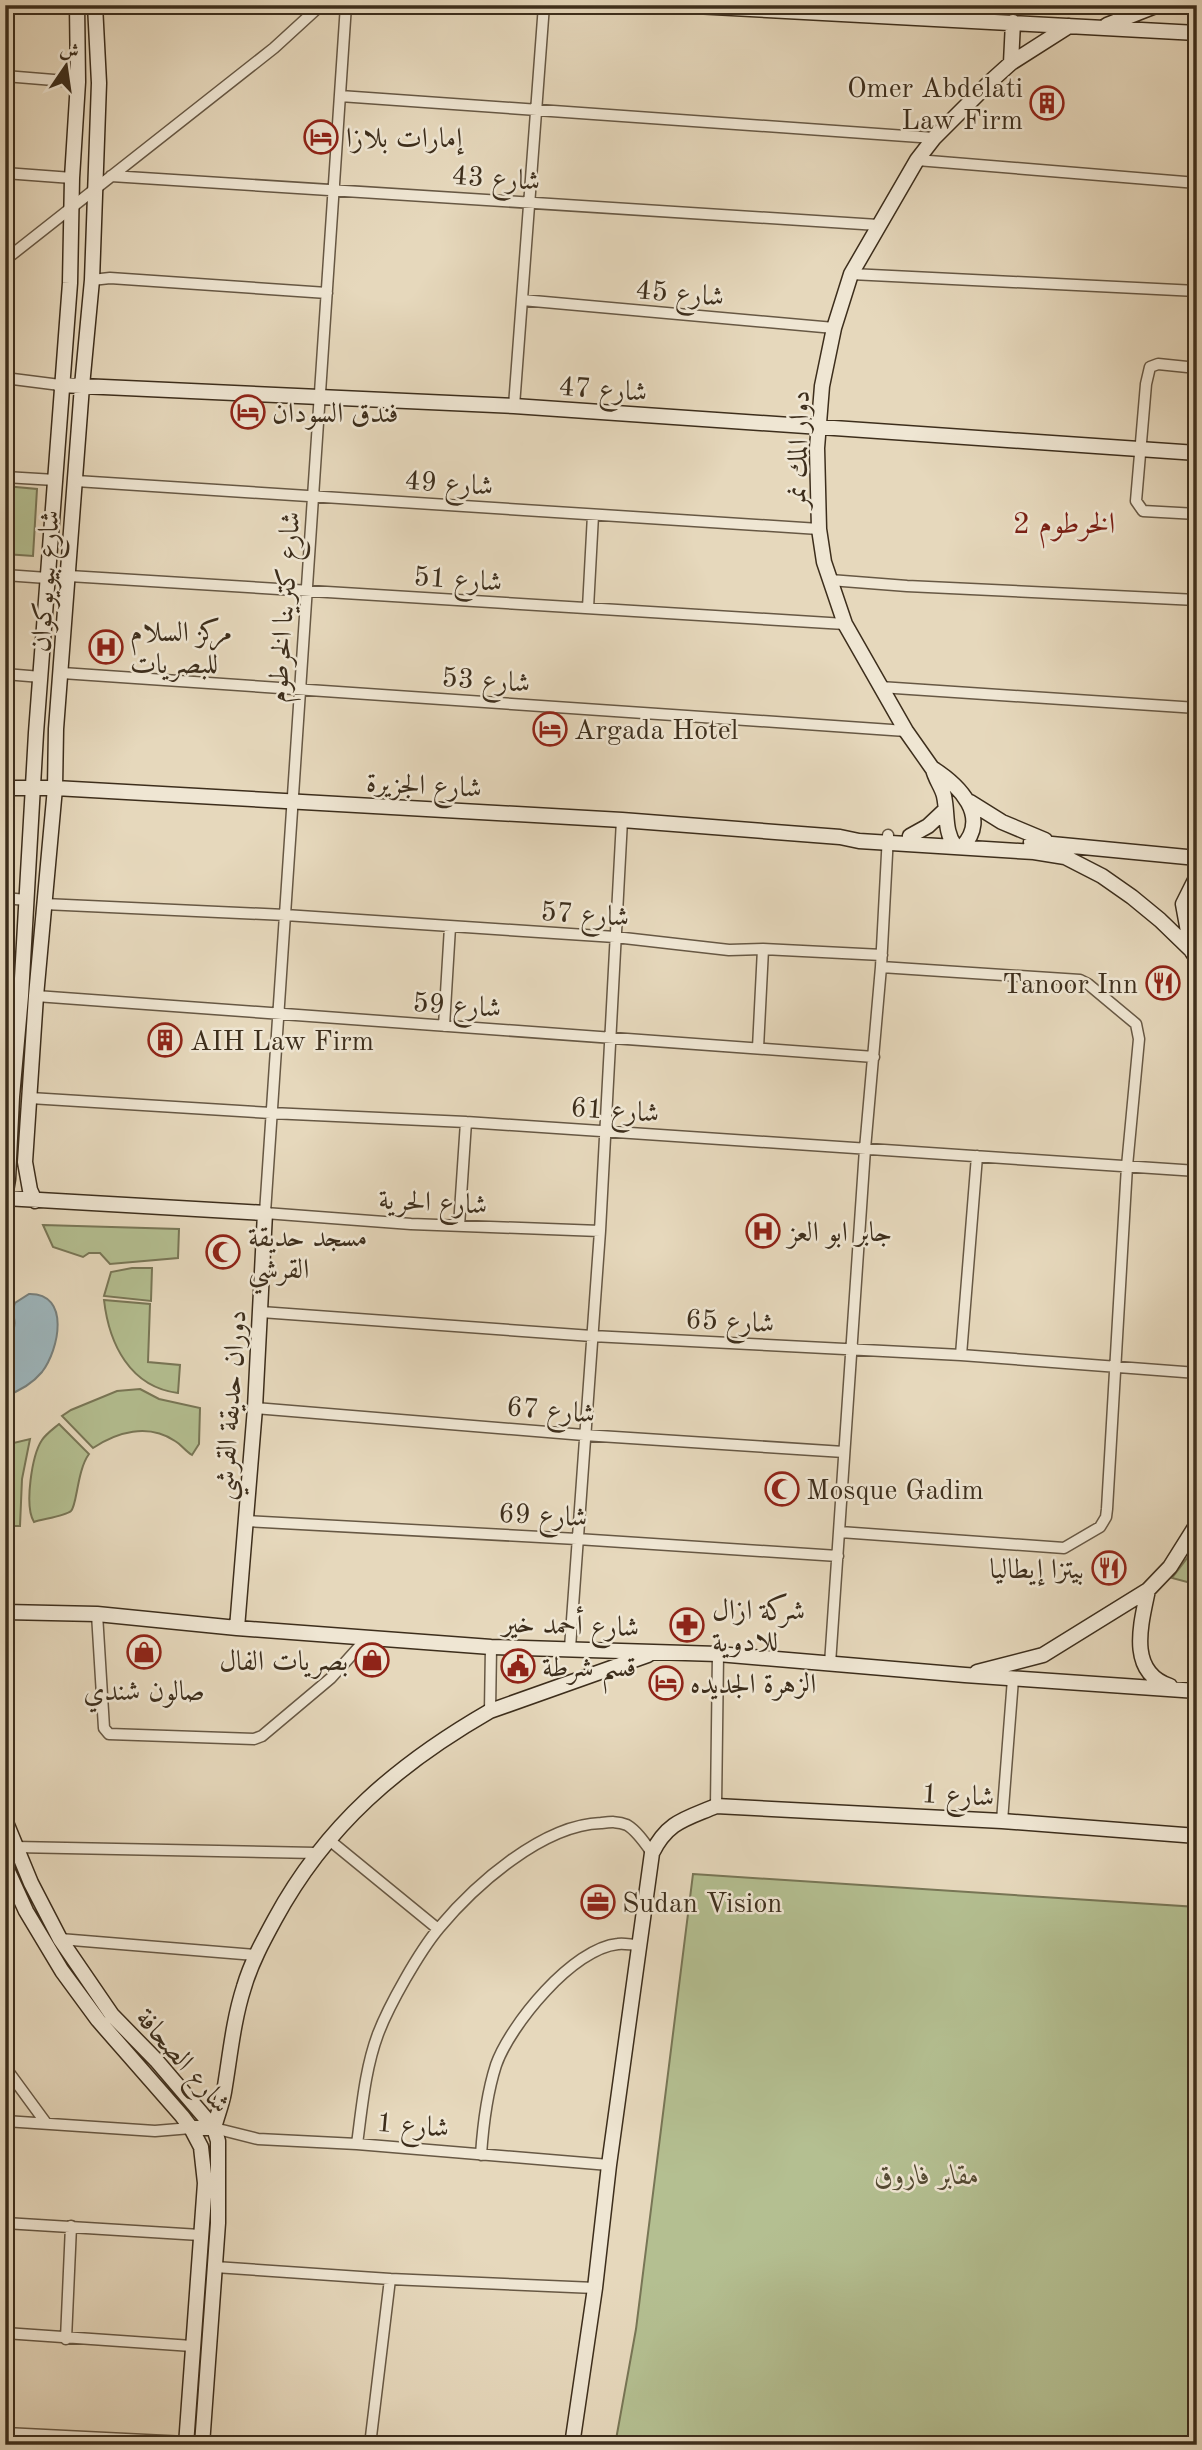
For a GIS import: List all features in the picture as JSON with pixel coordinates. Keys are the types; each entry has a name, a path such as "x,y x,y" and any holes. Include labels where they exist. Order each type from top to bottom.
{"street":[{"name":"شارع بيويوكوان","path":"5,1198 8,1179 8,1097 21,996 60,385 70,283 72,178 78,82 77,5"},
{"name":"شارع بيويوكوان","path":"35,1200 30,1191 25,1162 92,280 99,83 96,5"},
{"path":"5,260 274,48 321,5"},
{"name":"شارع كترينا الخرطوم","path":"265,1213 346,5"},
{"path":"514,406 544,5"},
{"path":"676,5 1197,33"},
{"path":"978,5 978,21"},
{"path":"1100,27 1158,5"},
{"path":"1012,63 1013,22"},
{"name":"دوار المك نمر","path":"1069,26 991,80 934,138 917,160 851,274 834,328 822,387 817,448 819,529 824,562 845,624 906,731 932,768 942,774 967,800 1102,876 1132,897 1194,954"},
{"path":"5,76 78,82"},
{"path":"340,96 934,138"},
{"path":"917,160 1197,183"},
{"path":"5,173 72,178"},
{"name":"شارع 43","path":"111,176 878,225"},
{"path":"851,274 1197,291"},
{"path":"92,280 110,278 327,293"},
{"name":"شارع 45","path":"522,300 834,328"},
{"path":"1197,368 1158,364 1150,368 1146,384 1136,501 1143,511 1197,514"},
{"name":"شارع 47","path":"5,378 60,385 514,406 1197,453"},
{"path":"5,477 55,480"},
{"name":"شارع 49","path":"76,481 819,529"},
{"path":"588,608 593,514"},
{"path":"5,575 47,578"},
{"name":"شارع 51","path":"69,576 845,624"},
{"path":"830,580 1197,600"},
{"name":"شارع 53","path":"62,673 906,731"},
{"path":"5,674 41,677"},
{"path":"880,687 1197,708"},
{"path":"932,768 944,796 945,810 959,842"},
{"name":"شارع الجزيرة","path":"5,788 55,788 622,820 841,837 859,841 910,835 959,842"},
{"path":"959,842 974,816 967,800"},
{"path":"910,835 928,826 945,810"},
{"path":"570,1648 600,1231 622,820"},
{"path":"830,1664 865,1149 882,955 888,839"},
{"name":"شارع الجزيرة","path":"888,839 1056,849"},
{"path":"1056,849 1197,858"},
{"path":"1194,954 1183,915 1183,904 1197,876"},
{"path":"5,898 26,900"},
{"name":"شارع 57","path":"44,904 285,915 615,937 729,950 763,949 882,955"},
{"path":"444,1026 450,927"},
{"path":"758,1048 763,949"},
{"path":"840,1532 1058,1548 1069,1546 1100,1527 1106,1517 1127,1166 1139,1030 1136,1024 1088,984 1070,978 881,967"},
{"path":"5,994 21,996"},
{"name":"شارع 59","path":"36,996 874,1057"},
{"name":"شارع 61","path":"30,1097 271,1113 466,1122 1197,1171"},
{"path":"459,1226 466,1122"},
{"path":"961,1355 977,1156"},
{"path":"5,1198 265,1213"},
{"name":"شارع الحرية","path":"265,1213 459,1226 600,1231"},
{"name":"دوران حديقة القرشي","path":"237,1628 255,1408 265,1213"},
{"name":"شارع 65","path":"261,1312 592,1336 961,1355 1197,1373"},
{"name":"شارع 67","path":"255,1408 584,1435 844,1452"},
{"name":"شارع 69","path":"245,1521 838,1556"},
{"path":"965,1675 1043,1655 1148,1590 1170,1567 1197,1524"},
{"path":"1148,1590 1139,1635 1139,1648 1144,1664 1155,1679 1163,1684 1192,1691"},
{"path":"5,1612 97,1614 237,1628"},
{"path":"97,1614 104,1728 109,1734 254,1739 331,1678 367,1637"},
{"name":"شارع أحمد خير","path":"237,1628 491,1647 719,1654 1192,1691"},
{"path":"490,1712 491,1647"},
{"path":"5,2121 155,2131 214,2128 223,2099 228,2058 243,1988 255,1955 284,1902 328,1839 390,1778 426,1751 490,1712 659,1652"},
{"path":"572,2445 652,1853 660,1837 676,1823 716,1805 719,1654"},
{"path":"1002,1821 1013,1679"},
{"name":"شارع 1","path":"716,1805 1002,1821 1197,1836"},
{"name":"شارع الصحافة","path":"5,1820 31,1883 60,1940 112,2015 156,2060 214,2128 218,2141 219,2198 202,2445"},
{"path":"357,2144 367,2073 378,2032 409,1973 438,1929 485,1882 526,1851 567,1830 592,1823 617,1822 629,1826 652,1853"},
{"path":"328,1839 438,1929"},
{"path":"15,1847 316,1853"},
{"name":"شارع الصحافة","path":"5,1865 26,1911 62,1971 98,2020 182,2116 201,2147 205,2183 186,2443"},
{"path":"60,1940 255,1955"},
{"path":"481,2155 486,2113 497,2064 525,2015 555,1979 584,1959 604,1947 618,1944 639,1945"},
{"path":"5,2067 46,2123"},
{"name":"شارع 1","path":"214,2128 258,2139 357,2144 609,2165"},
{"path":"5,2223 200,2235"},
{"path":"66,2339 72,2226"},
{"path":"215,2267 595,2288"},
{"path":"370,2445 390,2278"},
{"path":"5,2333 192,2346"},
{"path":"5,2433 186,2443"}],"green space":[{"path":"5,486 37,489 33,556 5,554"},
{"path":"43,1225 179,1229 178,1258 110,1264 100,1253 89,1253 83,1257 53,1247"},
{"path":"152,1268 151,1301 104,1296 111,1272"},
{"path":"104,1300 150,1304 148,1362 180,1365 178,1393 147,1382 125,1361 111,1332"},
{"path":"140,1389 159,1399 200,1408 199,1444 192,1455 165,1435 144,1431 122,1434 93,1448 62,1416 117,1391"},
{"path":"59,1424 89,1454 82,1469 71,1511 34,1522 29,1493 35,1457 42,1440"},
{"path":"30,1439 22,1479 20,1526 11,1526 5,1500 5,1445"},
{"path":"1197,1545 1197,1613 1191,1604 1191,1583 1172,1578"},
{"name":"مقابر فاروق","path":"693,1874 1197,1907 1197,2445 615,2445 636,2329"}],"water":[{"path":"29,1294 42,1296 51,1303 56,1312 58,1324 53,1350 42,1372 34,1380 5,1396 5,1349 15,1324 12,1312 15,1303"}],"place":[{"name":"Omer Abdelati Law Firm","path":"1047,103"},
{"name":"إمارات بلازا","path":"321,137"},
{"name":"فندق السودان","path":"248,412"},
{"name":"مركز السلام للبصريات","path":"106,647"},
{"name":"Argada Hotel","path":"550,729"},
{"name":"Tanoor Inn","path":"1163,983"},
{"name":"AIH Law Firm","path":"165,1040"},
{"name":"جابر ابو العز","path":"763,1231"},
{"name":"مسجد حديقة القرشي","path":"223,1252"},
{"name":"Mosque Gadim","path":"782,1489"},
{"name":"بيتزا إيطاليا","path":"1109,1568"},
{"name":"شركة ازال للادوية","path":"687,1625"},
{"name":"صالون شندي","path":"144,1652"},
{"name":"بصريات الفال","path":"372,1660"},
{"name":"قسم شرطة","path":"518,1666"},
{"name":"الزهرة الجديده","path":"666,1683"},
{"name":"Sudan Vision","path":"598,1902"}],"district":[{"name":"الخرطوم 2","path":"1064,523"}]}
